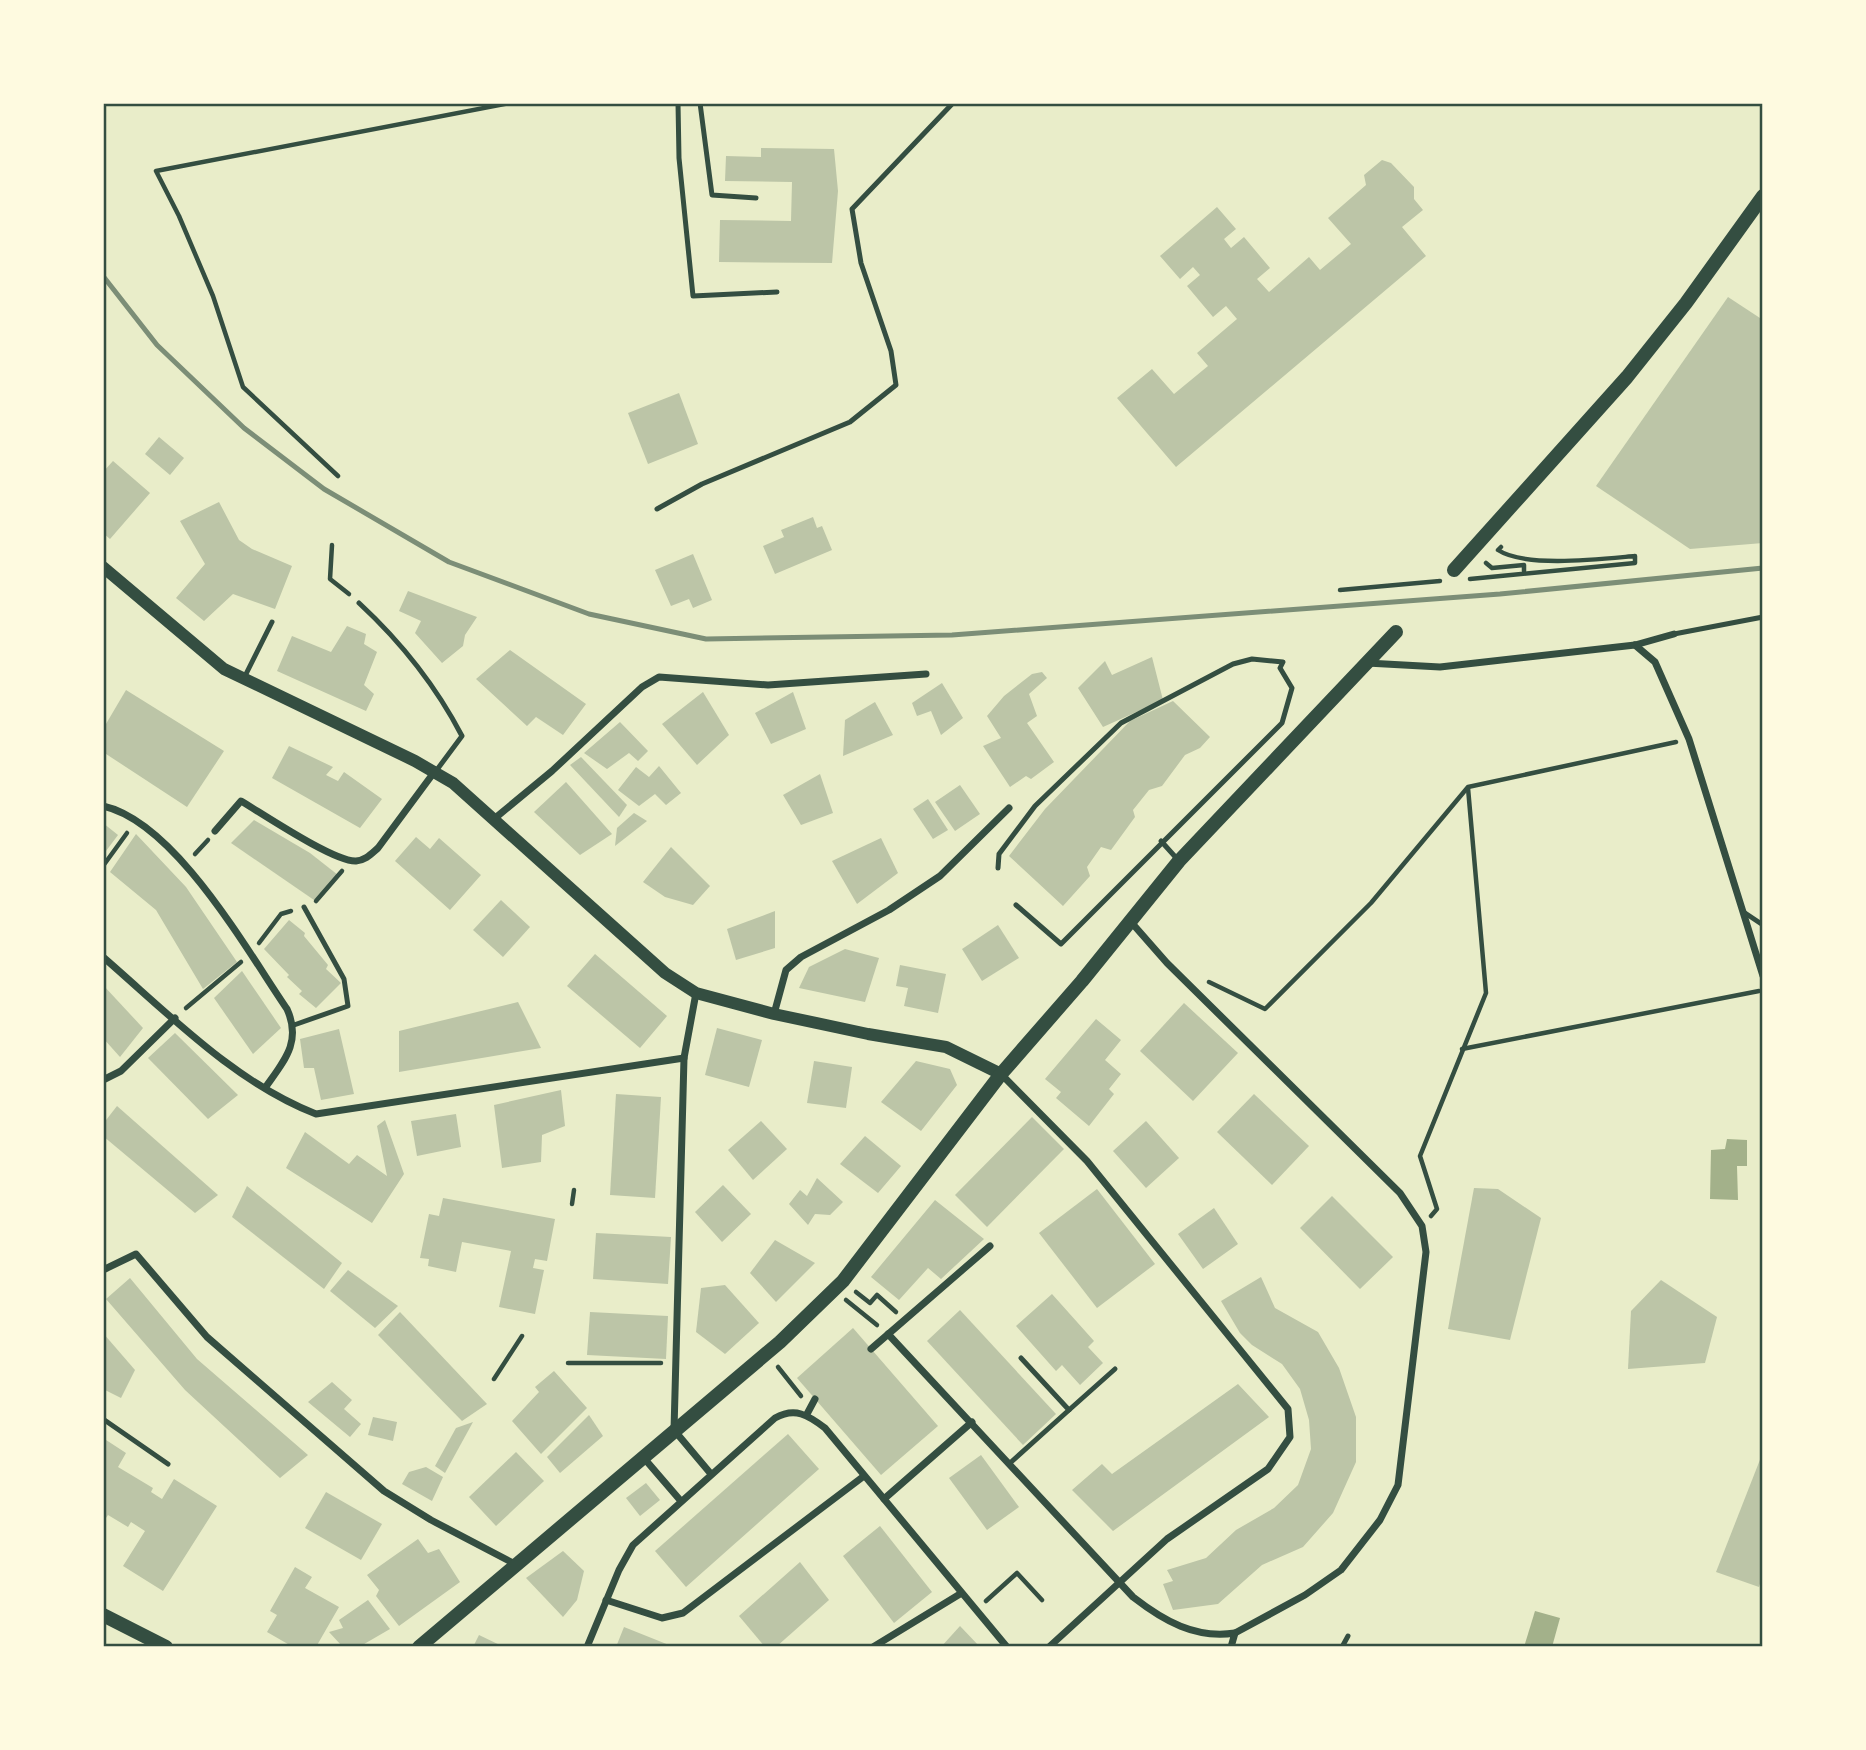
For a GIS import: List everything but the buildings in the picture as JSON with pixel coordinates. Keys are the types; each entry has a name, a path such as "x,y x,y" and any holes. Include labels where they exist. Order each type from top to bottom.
{"main road":[{"path":"1454,577 1628,377 1686,303 1763,196"},
{"path":"419,1647 766,1353 834,1291 1001,1074 1131,922 1179,861 1395,632"},
{"path":"103,1615 166,1647"}],"street":[{"path":"103,567 201,652 243,681 436,771 494,819 665,973 696,993 774,1014 868,1034 946,1046 1001,1074 1087,1160 1288,1409 1290,1437 1268,1469 1167,1539 1049,1647"},
{"path":"1366,663 1440,667 1634,645 1674,634"},
{"path":"1634,645 1655,662 1689,739 1763,976"},
{"path":"494,819 552,771 642,687 659,677 768,685 926,674"},
{"path":"215,831 241,801 332,854 351,861 368,858 436,771"},
{"path":"103,806 123,810 187,864 287,1009 294,1025 293,1046 265,1088"},
{"path":"774,1014 786,970 801,957 889,910 940,876 1009,808"},
{"path":"888,1334 1118,1582 1154,1613 1182,1628 1214,1636 1235,1633 1305,1595 1341,1570 1380,1520 1398,1485 1426,1252 1422,1226 1400,1193 1167,962 1131,922"},
{"path":"103,957 242,1075 316,1114 684,1058"},
{"path":"696,993 684,1058 674,1430 711,1474"},
{"path":"103,1080 121,1071 175,1018"},
{"path":"872,1349 990,1246"},
{"path":"103,1270 136,1254 208,1337 384,1491 431,1520 515,1564"},
{"path":"587,1647 633,1545 680,1500 775,1418 811,1407 960,1594 1007,1647"},
{"path":"884,1499 972,1422"},
{"path":"643,1457 680,1500"},
{"path":"606,1600 662,1619 684,1613 864,1476"},
{"path":"873,1647 960,1594"},
{"path":"1231,1647 1235,1633"}],"lane":[{"path":"678,103 679,158 693,296 777,292"},
{"path":"700,103 712,195 756,198"},
{"path":"657,509 702,484 850,422 896,385 891,351 861,263 852,209 953,103"},
{"path":"359,603 382,624 445,702 462,736 436,771"},
{"path":"1674,634 1763,617"},
{"path":"243,681 272,622"},
{"path":"998,868 999,854 1035,806 1121,723 1233,664 1252,659 1283,662 1280,668 1292,688 1282,723 1060,944 1016,905"},
{"path":"1161,841 1179,861"},
{"path":"294,1025 348,1006 344,979 304,907"},
{"path":"1745,913 1763,925"},
{"path":"1021,1358 1069,1410"},
{"path":"1010,1463 1115,1369"},
{"path":"103,1419 168,1464"},
{"path":"1342,1647 1348,1636"}],"path":[{"path":"338,476 243,387 213,296 179,216 156,172 510,103"},
{"path":"1340,590 1454,577 1635,563 1635,556 1564,561 1510,558 1498,550 1507,540"},
{"path":"332,545 330,579 359,603"},
{"path":"1492,568 1524,565 1524,572"},
{"path":"1204,980 1265,1009 1371,903 1468,787 1689,739"},
{"path":"1422,1226 1437,1209 1420,1156 1461,1049 1486,993 1468,787"},
{"path":"103,866 136,821"},
{"path":"187,864 215,831"},
{"path":"175,1018 250,955 281,914 314,903 351,861"},
{"path":"1461,1049 1763,990"},
{"path":"572,1203 574,1190"},
{"path":"834,1291 888,1334"},
{"path":"870,1303 877,1295 904,1320"},
{"path":"494,1379 522,1336"},
{"path":"766,1353 811,1407"},
{"path":"568,1363 676,1363"},
{"path":"988,1600 1017,1573 1042,1600"}],"shaded area":[{"path":"1727,1139 1747,1140 1747,1166 1737,1166 1738,1200 1710,1199 1711,1150 1725,1149"},
{"path":"1535,1611 1560,1618 1552,1647 1524,1647"}],"railway":[{"path":"103,276 157,345 244,428 324,489 449,562 589,614 706,639 952,635 1500,594 1763,568"}]}
